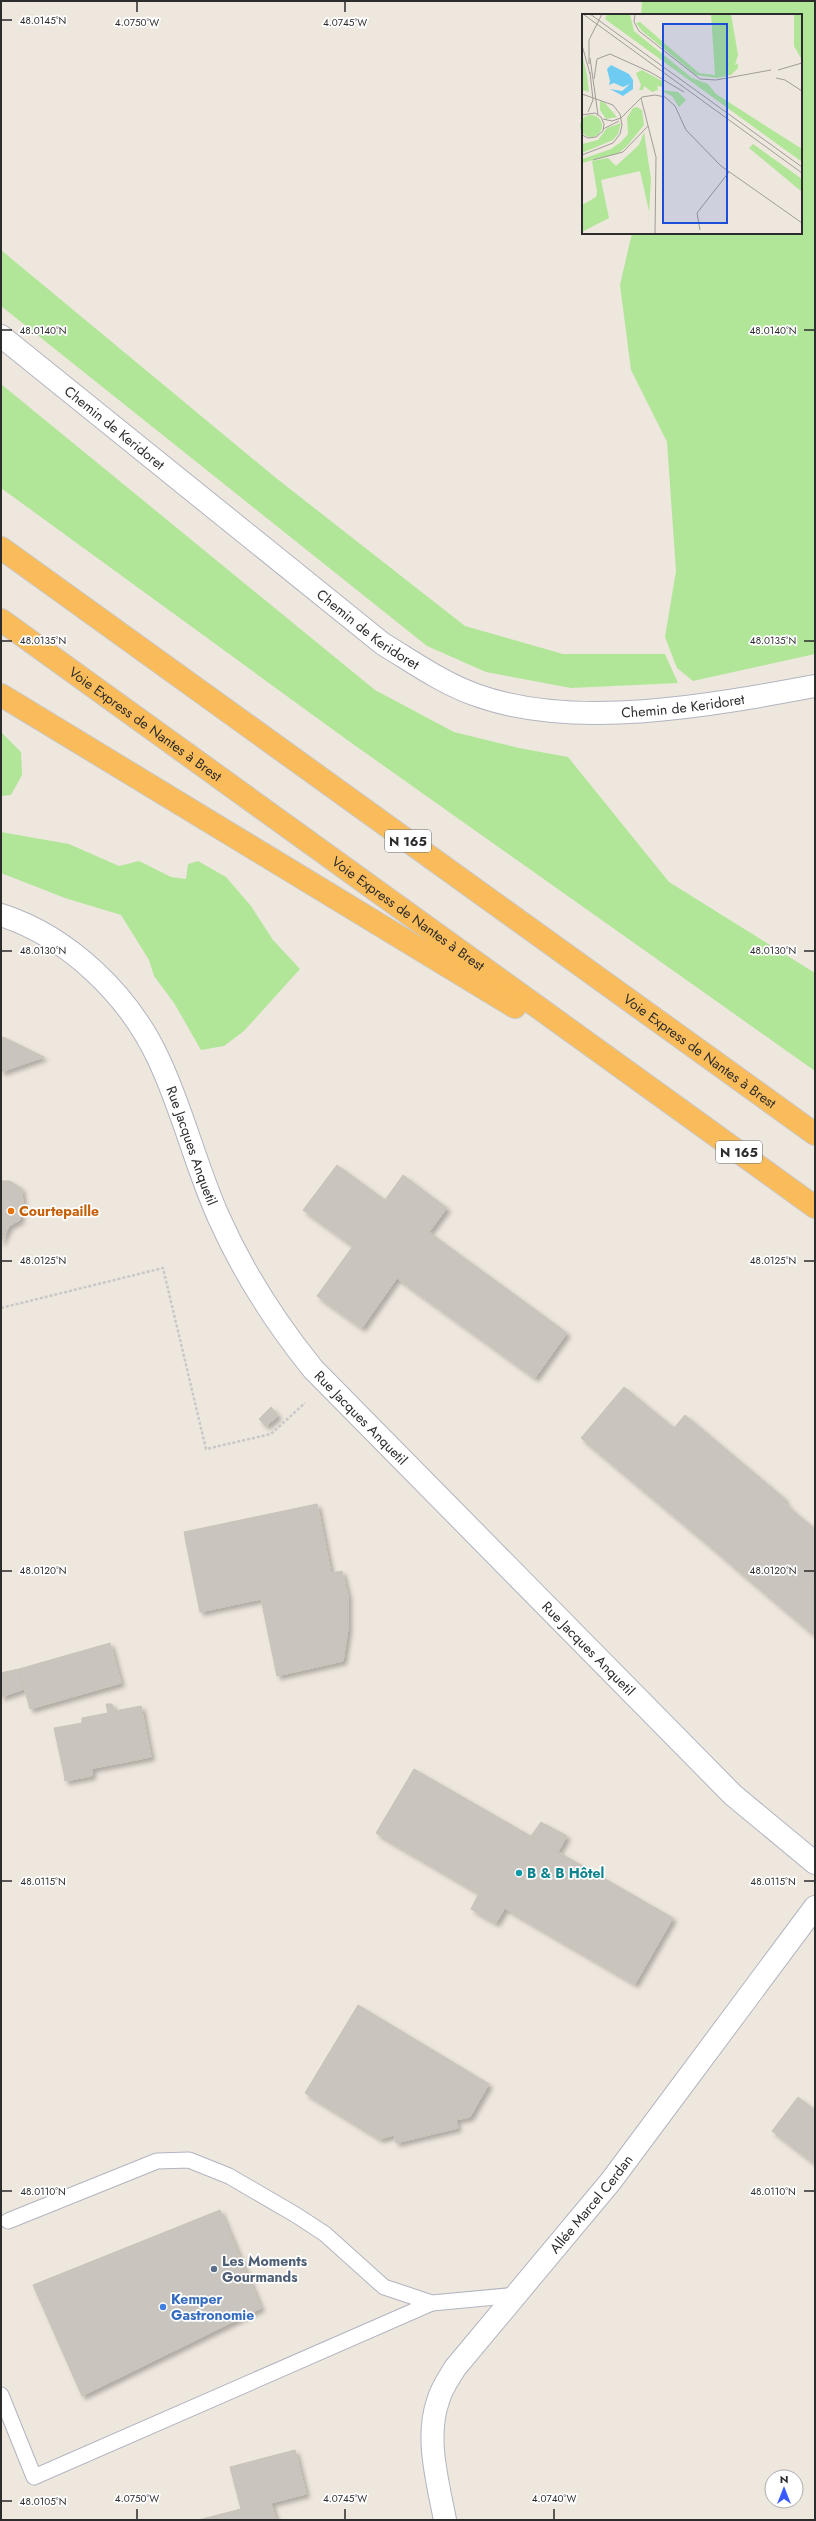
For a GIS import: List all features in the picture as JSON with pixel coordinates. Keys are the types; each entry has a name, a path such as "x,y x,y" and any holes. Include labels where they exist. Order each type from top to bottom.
{"highway":[{"name":"Voie Express de Nantes à Brest","path":"1,548 815,1134"},
{"name":"Voie Express de Nantes à Brest","path":"1,620 815,1207"},
{"path":"1,695 662,1097"}],"street":[{"name":"Chemin de Keridoret","path":"1,336 383,644 433,675 475,695 514,706 553,712 616,713 681,706 815,686"},
{"name":"Rue Jacques Anquetil","path":"1,915 34,928 80,958 120,999 150,1041 174,1095 208,1193 248,1276 292,1343 326,1383 733,1796 815,1863"},
{"name":"Allée Marcel Cerdan","path":"445,2520 433,2451 434,2413 438,2400 455,2368 611,2181 815,1907"}],"lane":[{"path":"8,2221 157,2161 189,2160 228,2176 296,2215 325,2234 384,2287 432,2303"},
{"path":"1,2395 34,2477 432,2303 517,2295"}],"path":[{"path":"1,1308 163,1268 206,1449 271,1434 326,1383"}],"green space":[{"path":"642,1 815,1 815,654 693,681 677,668 665,637 676,571 667,442 631,370 620,285 632,234 802,234 802,14 641,14"},
{"path":"1,250 276,478 465,626 563,654 665,654 678,683 571,688 486,672 427,646 1,306"},
{"path":"1,384 375,690 454,732 519,748 568,757 669,882 815,973 815,1071 350,742 1,488"},
{"path":"1,732 21,752 22,775 11,795 1,796"},
{"path":"1,832 69,844 119,866 139,861 171,877 186,879 188,864 198,861 226,877 251,906 273,940 300,969 244,1031 224,1046 201,1050 174,1003 154,976 149,960 121,915 65,898 1,873"}],"building":[{"path":"3,1037 44,1057 1,1072 1,1038"},
{"path":"337,1165 567,1333 535,1378 397,1278 362,1328 317,1296 353,1246 303,1210"},
{"path":"403,1175 447,1208 430,1231 385,1200"},
{"name":"Courtepaille","path":"1,1181 10,1181 21,1188 23,1201 20,1220 9,1226 1,1243"},
{"path":"624,1387 674,1428 685,1415 785,1499 784,1501 792,1510 748,1565 724,1544 717,1552 581,1438"},
{"path":"271,1407 278,1416 266,1426 259,1419"},
{"path":"317,1504 331,1573 342,1571 348,1596 348,1629 343,1661 277,1676 261,1599 200,1612 184,1532"},
{"path":"792,1510 815,1529 814,1635 741,1573"},
{"path":"724,1544 748,1565 741,1573 717,1552"},
{"path":"110,1643 121,1683 30,1709 19,1669"},
{"path":"19,1669 24,1689 10,1694 5,1672"},
{"path":"5,1672 10,1694 1,1697 1,1673"},
{"path":"106,1704 112,1704 114,1711 141,1706 151,1757 64,1774 54,1728 82,1723 82,1718 108,1713"},
{"path":"92,1769 92,1776 65,1781 64,1774"},
{"name":"B & B Hôtel","path":"414,1769 673,1918 635,1984 376,1833"},
{"path":"541,1822 567,1836 558,1852 531,1836"},
{"path":"479,1893 505,1908 496,1923 471,1909"},
{"path":"358,2005 489,2084 470,2117 456,2120 458,2128 396,2143 394,2135 380,2139 305,2093"},
{"path":"798,2097 815,2110 815,2164 772,2131"},
{"path":"220,2210 261,2308 82,2396 33,2285"},
{"path":"295,2450 306,2494 271,2503 276,2520 198,2520 241,2509 230,2467"}],"place":[{"name":"Courtepaille","path":"11,1211"},
{"name":"B & B Hôtel","path":"519,1873"},
{"name":"Les Moments Gourmands","path":"214,2269"},
{"name":"Kemper Gastronomie","path":"163,2307"}]}
